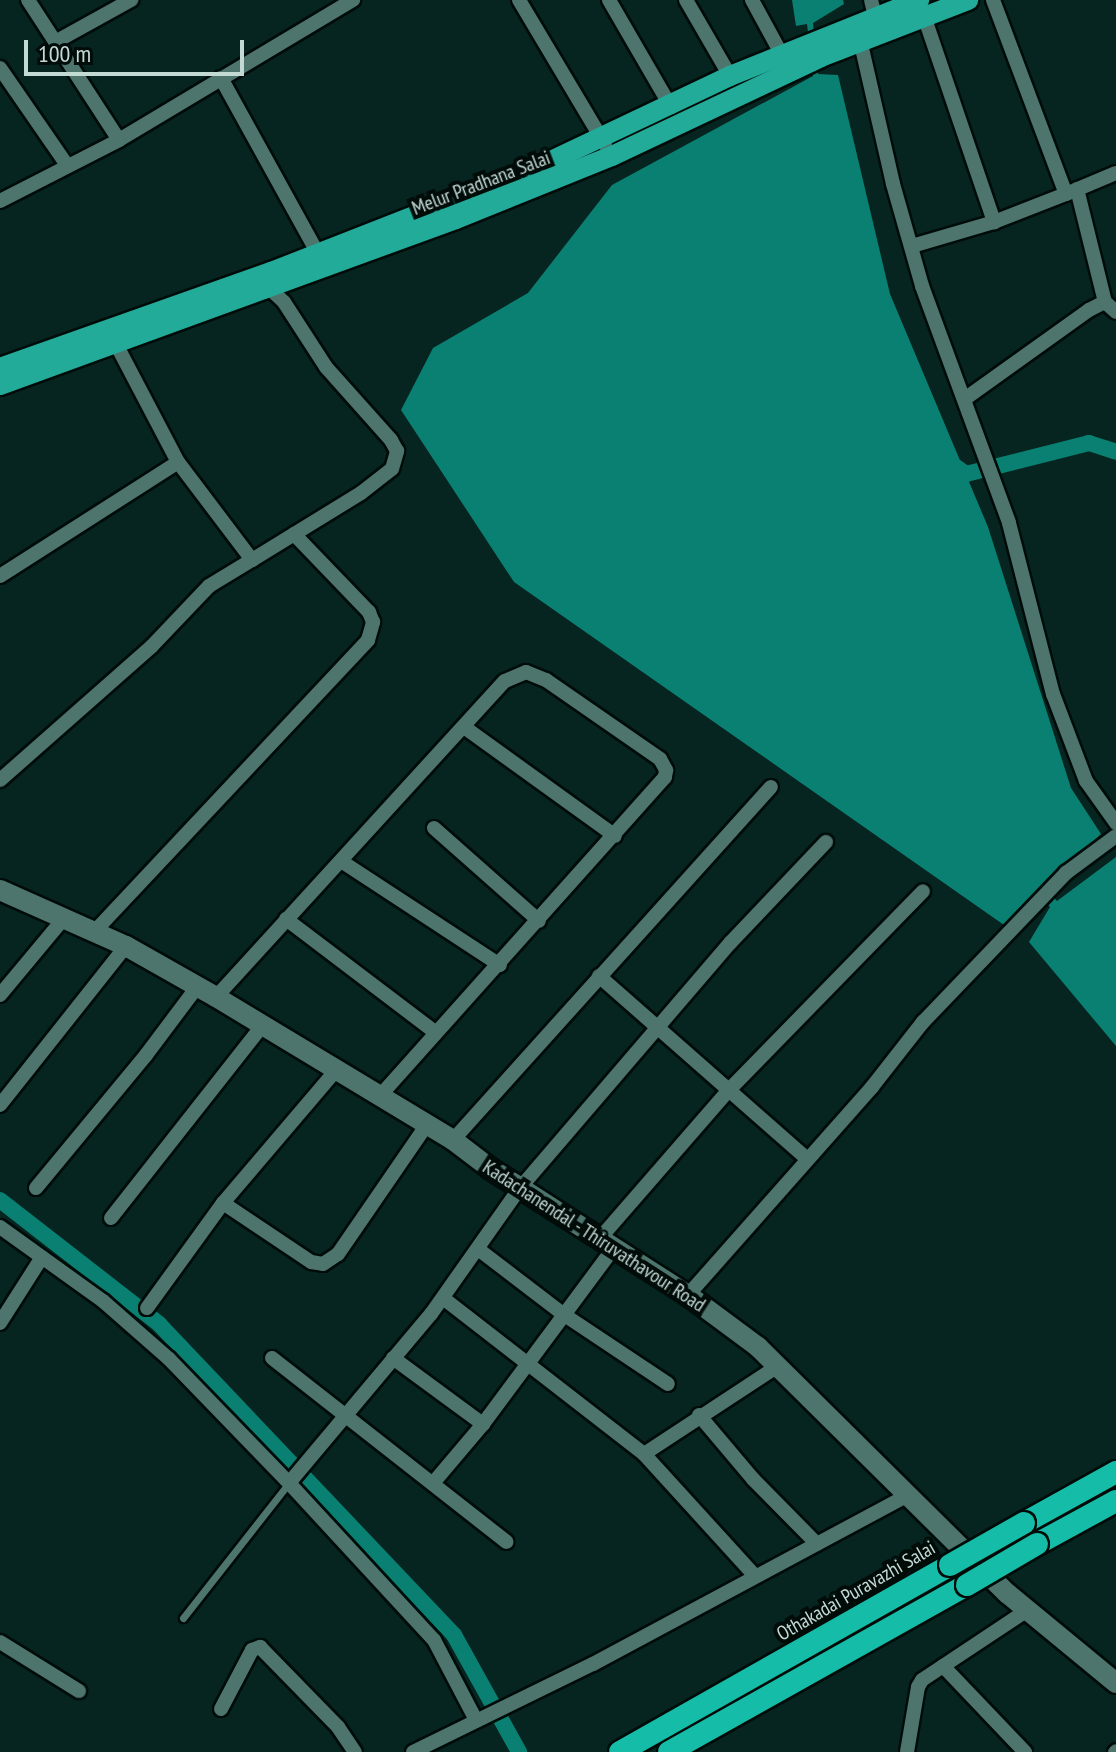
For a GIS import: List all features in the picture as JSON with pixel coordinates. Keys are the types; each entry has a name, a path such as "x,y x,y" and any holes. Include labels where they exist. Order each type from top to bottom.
{"highway":[{"name":"Othakadai Puravazhi Salai","path":"620,1752 1116,1472"},
{"path":"669,1752 1116,1501"}],"main road":[{"name":"Melur Pradhana Salai","path":"0,385 456,219 814,52 873,8 922,8 968,0"},
{"name":"Melur Pradhana Salai","path":"0,368 607,148 671,107 730,76 782,55 861,44 922,8"},
{"name":"Kadachanendal - Thiruvathavour Road","path":"4,897 65,917 95,931 216,997 453,1140 520,1188 688,1295 758,1347 1026,1611 1116,1683"}],"street":[{"path":"28,0 119,140"},
{"path":"57,41 131,0"},
{"path":"0,201 119,140 353,0"},
{"path":"519,0 607,148"},
{"path":"609,0 671,107"},
{"path":"686,0 730,76"},
{"path":"752,0 782,55"},
{"path":"966,398 1110,307 1071,192 993,0"},
{"path":"922,8 994,222"},
{"path":"861,44 893,184 922,286 966,398 1009,523 1057,707 1086,781 1116,823"},
{"path":"0,68 67,165"},
{"path":"221,78 318,254"},
{"path":"912,246 994,222 1116,173"},
{"path":"0,780 151,647 209,586 361,493 392,469 397,451 326,367 284,302 269,288"},
{"path":"116,344 178,462 252,560"},
{"path":"0,576 178,462"},
{"path":"95,931 368,640 373,622 369,612 294,534"},
{"path":"216,997 505,681 526,672 546,680 660,759 666,770 660,786 380,1096"},
{"path":"464,727 615,836"},
{"path":"453,1140 771,787"},
{"path":"434,828 539,921"},
{"path":"688,1295 872,1087 923,1022 1029,910 1094,849 1116,836"},
{"path":"295,1476 443,1298 520,1188 731,942 826,842"},
{"path":"341,861 500,965"},
{"path":"434,1482 528,1364 608,1242 728,1091 923,891"},
{"path":"0,995 65,917"},
{"path":"286,919 436,1033"},
{"path":"0,1105 126,946"},
{"path":"599,976 807,1159"},
{"path":"36,1188 146,1055 197,987"},
{"path":"111,1218 263,1025"},
{"path":"147,1308 223,1203 336,1070"},
{"path":"223,1203 311,1262 323,1264 338,1254 426,1126"},
{"path":"0,1227 103,1301 295,1476 434,1640 479,1719"},
{"path":"478,1249 563,1314 668,1384"},
{"path":"0,1323 42,1257"},
{"path":"443,1298 644,1454 755,1576"},
{"path":"272,1358 507,1542"},
{"path":"393,1358 483,1424"},
{"path":"644,1454 699,1415 778,1366"},
{"path":"699,1415 753,1479 817,1544"},
{"path":"413,1752 593,1664 910,1494"},
{"path":"907,1752 918,1687 943,1666 1026,1611"},
{"path":"0,1642 79,1691"},
{"path":"221,1709 252,1650 260,1647 338,1727 355,1752"},
{"path":"943,1666 1025,1752"}],"lane":[{"path":"183,1618 295,1476"}],"shaded area":[{"path":"792,0 843,0 844,4 813,23 818,74 838,75 890,294 988,527 1071,788 1101,834 1045,888 1057,901 1116,857 1116,1046 1029,942 1050,907 1038,894 1004,925 514,582 401,410 433,348 528,293 612,185 813,76 807,24 796,26"}],"waterway":[{"path":"949,462 966,474 1089,443 1116,452"},
{"path":"0,1200 159,1324 454,1635 519,1752"}]}
